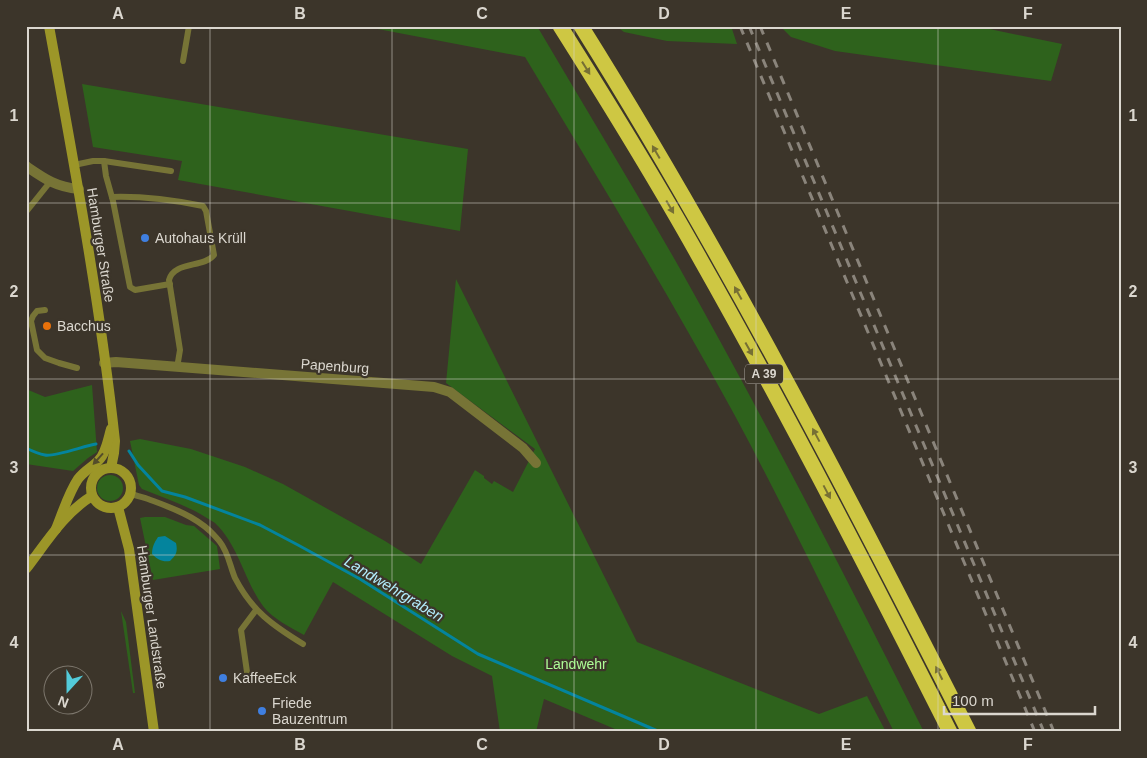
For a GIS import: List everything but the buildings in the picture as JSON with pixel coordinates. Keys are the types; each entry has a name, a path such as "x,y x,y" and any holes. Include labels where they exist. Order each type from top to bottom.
{"highway":[{"name":"A 39","path":"560,26 698,254 863,560 950,732"},
{"name":"A 39","path":"581,26 634,113 763,338 887,571 969,732"}],"main road":[{"name":"Hamburger Straße","path":"49,26 90,259 115,441 111,468"},
{"path":"56,529 77,480 89,467 98,462 103,455 113,423"},
{"path":"104,469 120,470 129,480 130,493 128,499 123,504 118,507 106,508 95,501 92,496 91,483 94,477 104,469"},
{"path":"26,569 70,512 81,502 92,496"},
{"name":"Hamburger Landstraße","path":"118,507 128,549 154,732"}],"street":[{"path":"26,166 50,182 68,188 79,189"},
{"name":"Papenburg","path":"104,363 116,362 434,387 450,392 523,448 536,464"}],"lane":[{"path":"183,61 189,26"},
{"path":"74,165 104,161 171,171"},
{"path":"104,161 130,287 134,290 170,284"},
{"path":"26,212 50,182"},
{"path":"112,197 148,197 203,206 206,211 214,255 210,260 174,271 169,280 180,350 177,368"},
{"path":"45,310 37,311 32,316 31,321 37,350 45,358 77,368"},
{"path":"130,493 187,515 208,530 221,543 235,577 256,610 278,628 303,644"},
{"path":"248,679 241,630 256,610"}],"green space":[{"path":"362,26 537,26 644,206 711,324 804,498 924,732 894,732 734,414 658,279 525,57"},
{"path":"616,26 731,26 737,44 667,41 624,32"},
{"path":"780,26 975,26 1062,44 1051,81 835,51 791,37"},
{"path":"82,84 468,149 460,231 178,180 182,161 93,147"},
{"name":"Landwehr","path":"456,279 637,642 819,714 867,696 886,732 622,732 544,699 536,732 500,732 492,676 452,656 333,582 304,635 277,619 263,606 256,596 230,542 215,523 187,507 142,489 139,485 130,441 140,439 191,449 245,467 283,484 385,541 421,564 475,470 492,484 494,481 513,492 535,449 446,383"},
{"path":"92,385 97,452 73,471 26,464 26,389 45,397"},
{"path":"110,475 119,479 123,488 119,497 110,501 101,497 97,488 101,479"},
{"path":"165,517 194,526 217,546 220,569 153,580 140,518"},
{"path":"121,611 126,622 135,693 133,693"}],"water":[{"path":"165,536 176,543 176,553 170,561 160,560 152,554 152,549 158,537"}],"waterway":[{"name":"Landwehrgraben","path":"26,448 40,454 49,455 96,444"},
{"name":"Landwehrgraben","path":"129,451 138,465 162,491 185,497 260,525 360,579 478,654 660,732"}],"railway":[{"path":"740,26 1035,732"},
{"path":"749,26 1044,732"},
{"path":"760,26 1054,732"}],"place":[{"name":"Autohaus Krüll","path":"145,238"},
{"name":"Bacchus","path":"47,326"},
{"name":"KaffeeEck","path":"223,678"},
{"name":"Friede Bauzentrum","path":"262,711"}]}
